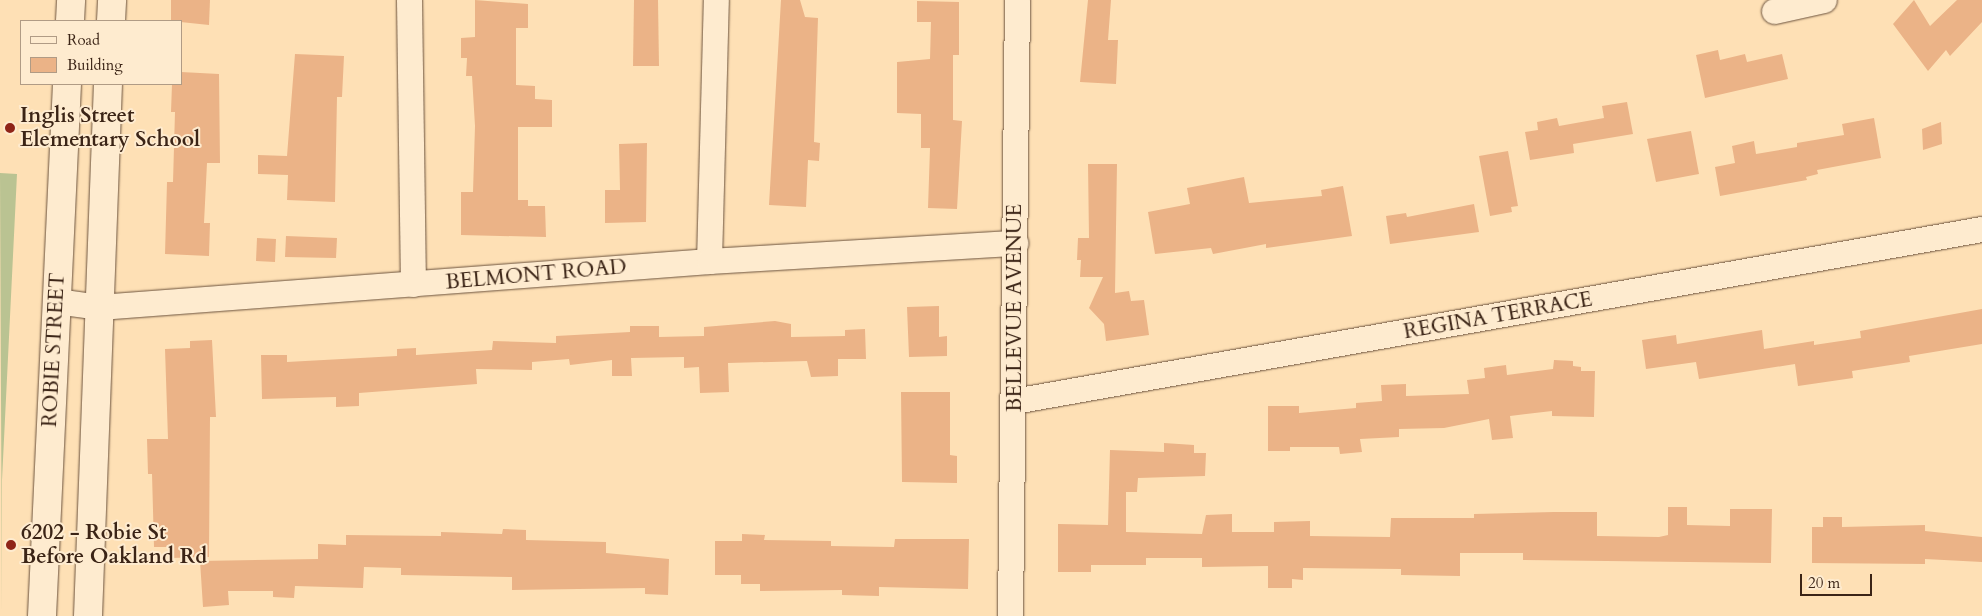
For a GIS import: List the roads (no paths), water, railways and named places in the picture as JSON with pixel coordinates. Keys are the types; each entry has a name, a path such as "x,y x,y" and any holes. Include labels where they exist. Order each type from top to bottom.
{"main road":[{"path":"70,20 71,0"},
{"path":"111,20 112,0"},
{"name":"ROBIE STREET","path":"42,616 67,85"},
{"name":"ROBIE STREET","path":"88,616 108,85"}],"street":[{"path":"409,0 413,284"},
{"path":"709,261 716,0"},
{"name":"BELLEVUE AVENUE","path":"1010,616 1014,402 1016,0"},
{"path":"1774,12 1824,0"},
{"name":"REGINA TERRACE","path":"1014,402 1982,229"},
{"name":"BELMONT ROAD","path":"56,301 99,307 709,261 1015,243"}],"place":[{"name":"Inglis Street Elementary School","path":"10,128"},
{"name":"6202 - Robie St Before Oakland Rd","path":"11,545"}]}
